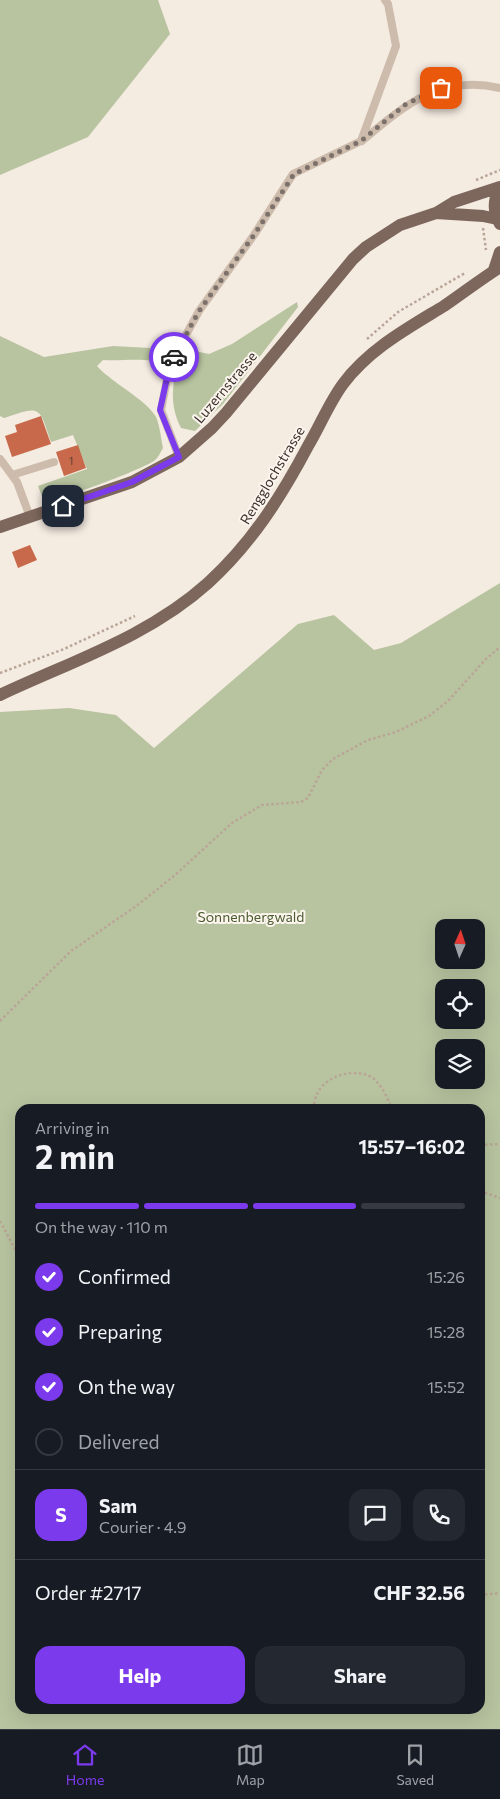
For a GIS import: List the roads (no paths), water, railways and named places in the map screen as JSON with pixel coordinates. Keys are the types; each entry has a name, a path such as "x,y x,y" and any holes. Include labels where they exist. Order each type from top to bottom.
{"main road":[{"name":"Luzernstrasse","path":"0,527 132,482 179,457 207,433 226,413 353,260 366,248 400,225 436,213 454,202 500,188"},
{"path":"498,222 494,204 500,188"},
{"name":"Luzernstrasse","path":"436,213 483,216 498,222"},
{"name":"Rengglochstrasse","path":"0,695 118,644 173,610 208,583 246,544 267,517 343,384 360,365 402,331 497,269 500,252"}],"lane":[{"path":"361,141 396,46 388,4 385,0"},
{"path":"179,457 160,410 170,364 199,311 254,235 294,174 361,141 406,104 441,88 483,84 500,88"},
{"path":"0,459 3,468 17,482 30,517"},
{"path":"12,475 54,462"}],"park label":[{"name":"Sonnenbergwald","path":"251,916"}]}
